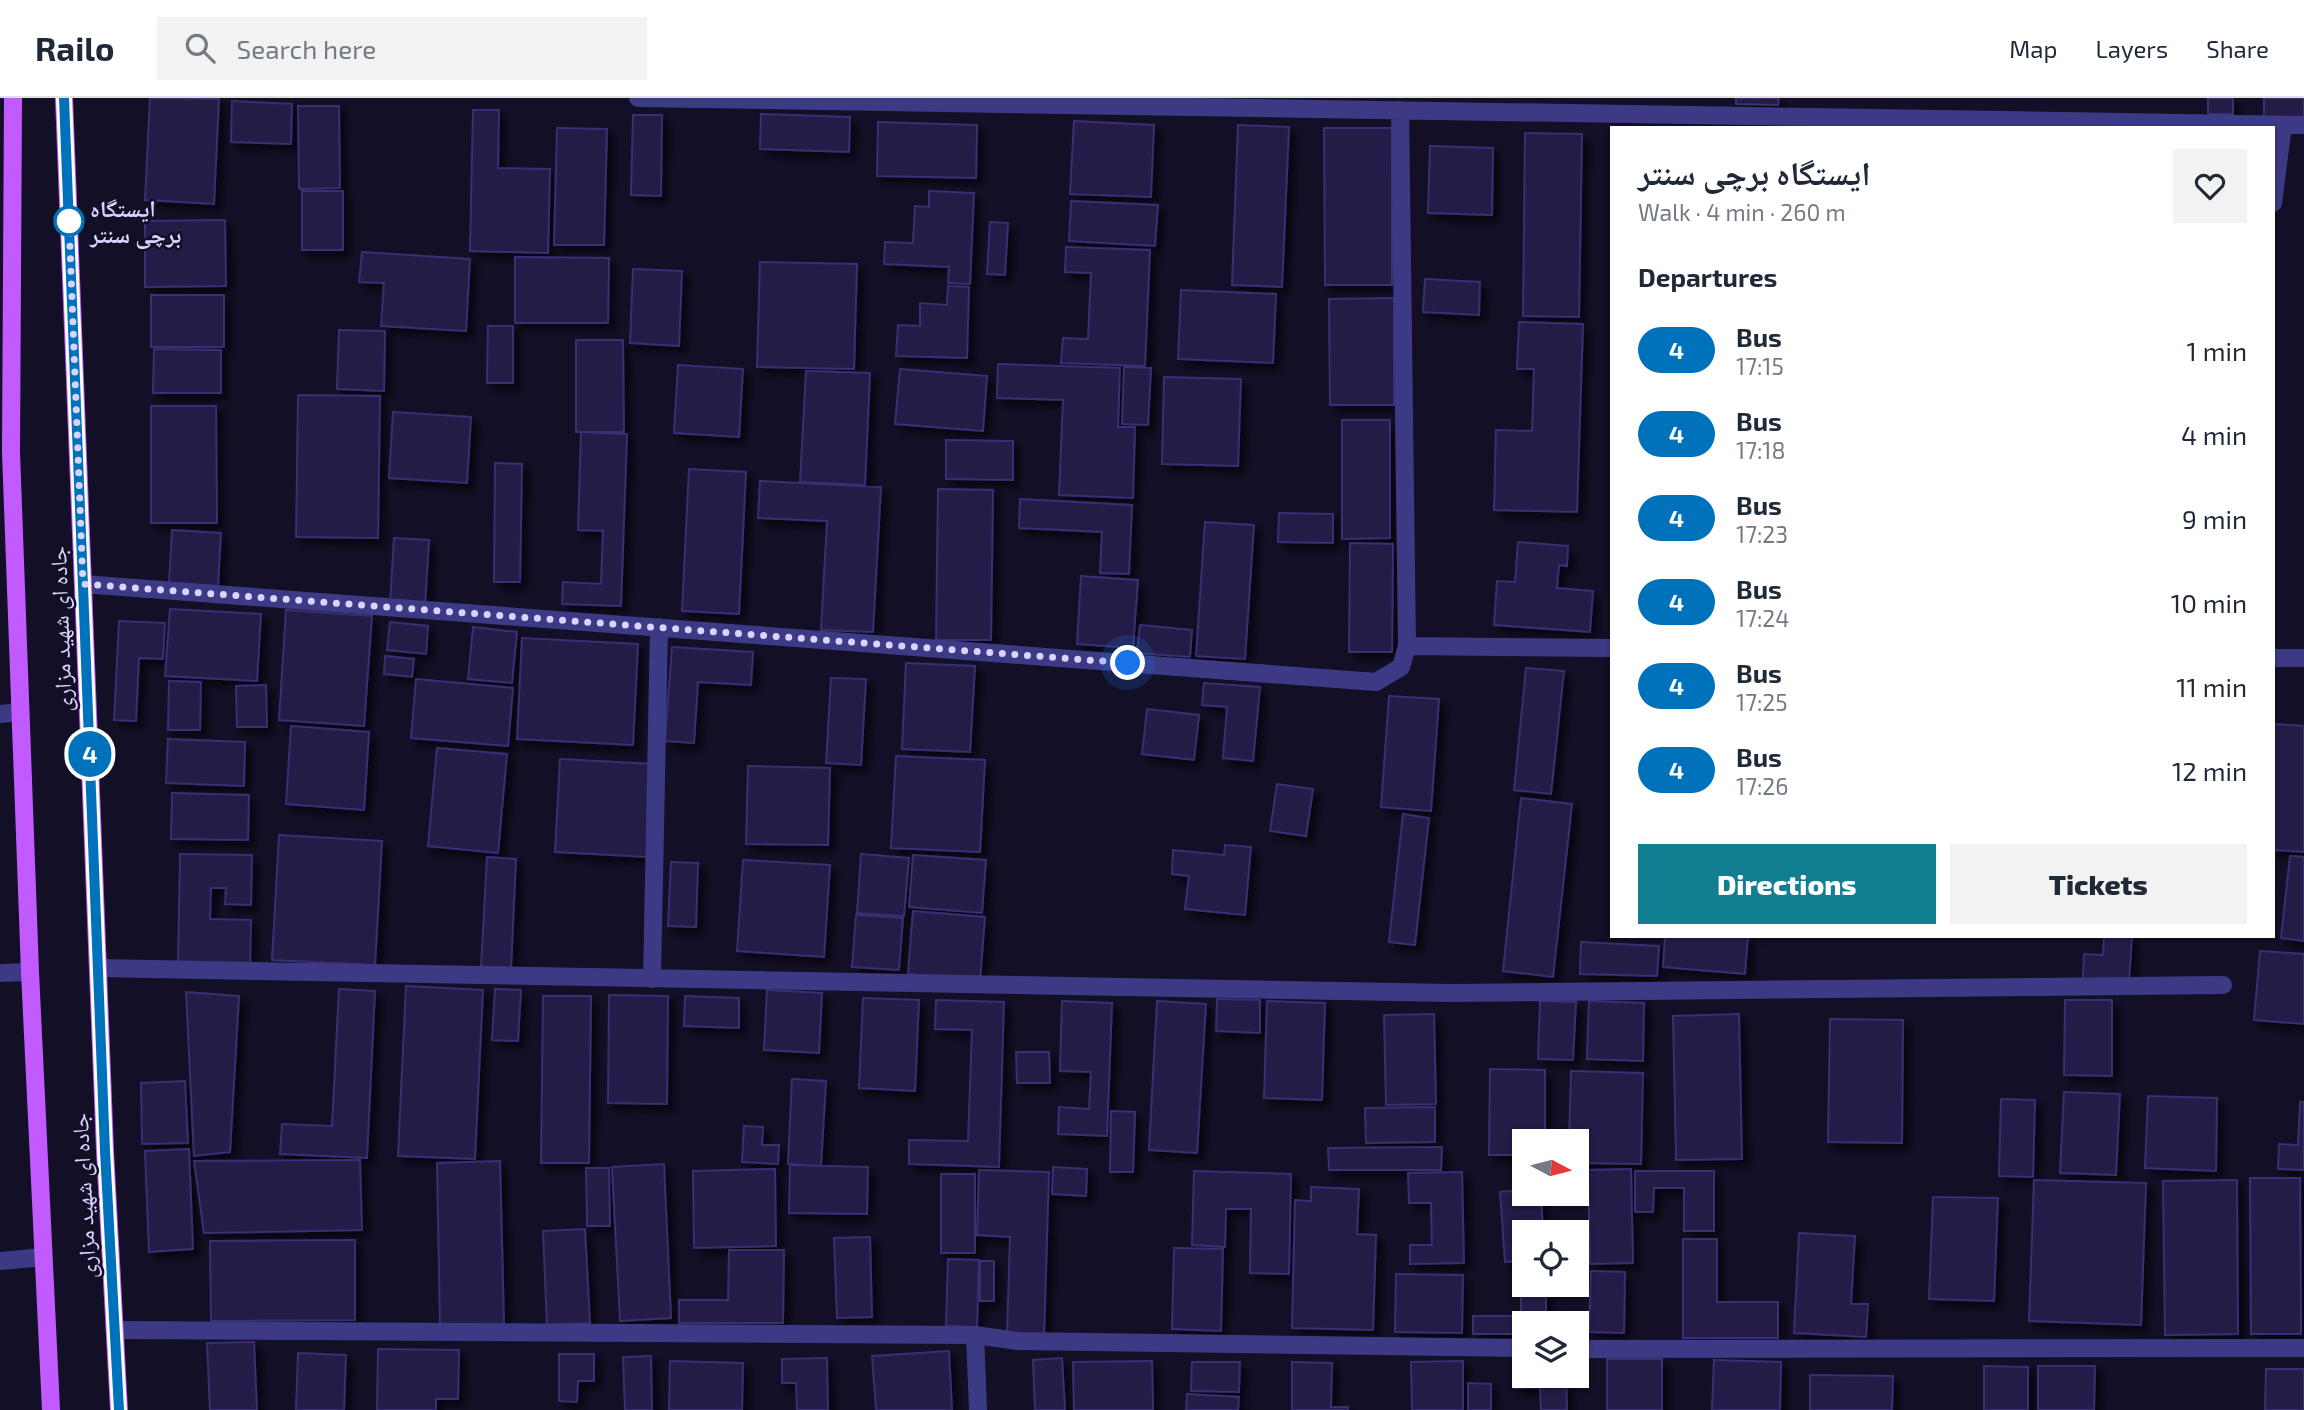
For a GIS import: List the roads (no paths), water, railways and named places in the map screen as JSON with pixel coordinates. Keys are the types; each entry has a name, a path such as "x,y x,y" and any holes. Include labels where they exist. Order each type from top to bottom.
{"main road":[{"path":"13,98 5,453 20,712 51,1410"},
{"name":"جاده ای شهید مزاری","path":"64,98 98,968 119,1410"}],"street":[{"path":"638,98 2304,125"},
{"path":"83,584 1377,681 1401,667 1407,646 1400,110"},
{"path":"2275,187 2283,125"},
{"path":"652,979 659,627"},
{"path":"1407,646 1610,648"},
{"path":"2275,658 2304,658"},
{"path":"0,714 20,712"},
{"path":"98,968 1452,993 2223,985"},
{"path":"0,973 30,972"},
{"path":"0,1261 43,1257"},
{"path":"114,1330 975,1335 1017,1341 1512,1348"},
{"path":"975,1335 978,1410"},
{"path":"1589,1349 2304,1348"}],"place":[{"name":"ایستگاه برچی سنتر","path":"69,221"}]}
